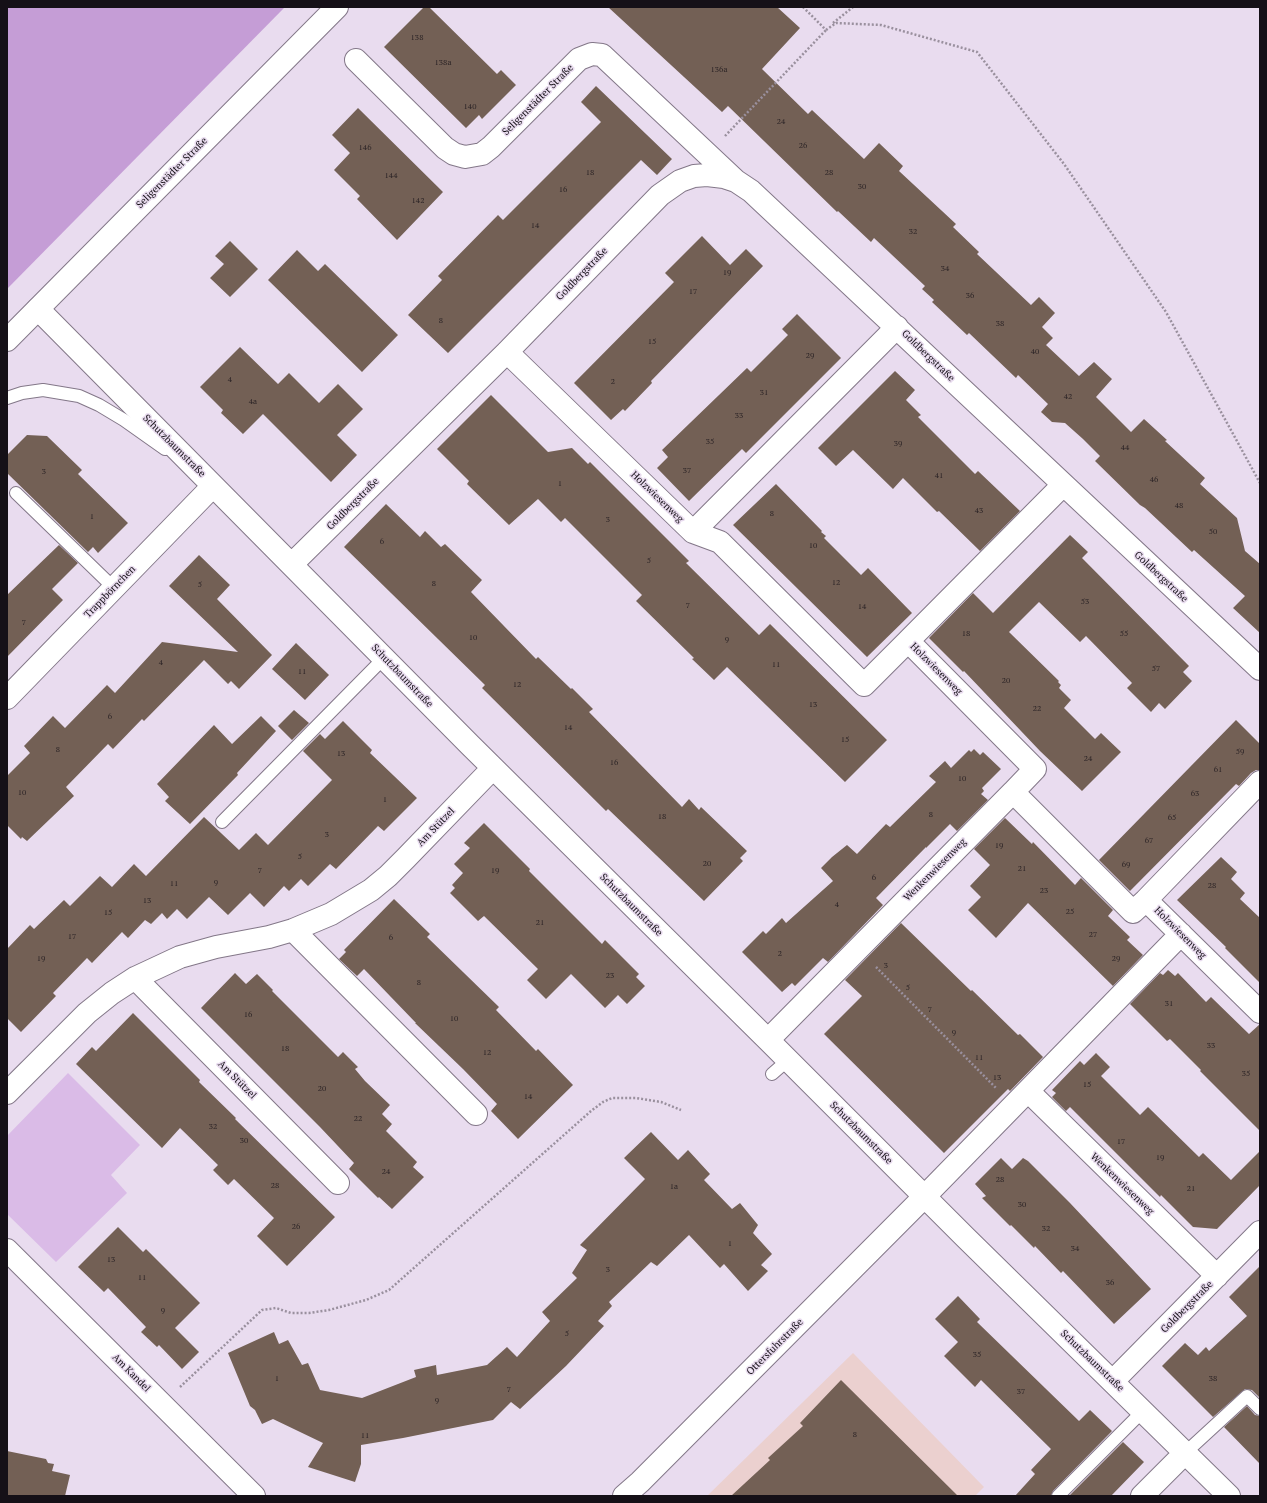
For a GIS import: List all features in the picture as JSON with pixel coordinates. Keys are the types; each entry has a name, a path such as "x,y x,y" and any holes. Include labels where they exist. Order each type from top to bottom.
{"street":[{"name":"Seligenstädter Straße","path":"7,340 337,7"},
{"name":"Seligenstädter Straße","path":"356,60 445,148 454,154 465,157 482,154 491,147 578,59 592,54 602,55 708,153 736,181"},
{"name":"Goldbergstraße","path":"292,564 507,352 660,195 680,181 694,176 707,175 724,177 736,181 751,191 1260,669"},
{"name":"Schutzbaumstraße","path":"38,309 493,768 1229,1496"},
{"name":"Goldbergstraße","path":"693,532 897,327"},
{"name":"Holzwiesenweg","path":"507,352 693,532 720,542 864,685 908,641 1035,769 1012,792 1133,912 1146,900 1260,1012"},
{"name":"Trappbörnchen","path":"7,698 114,588 207,480"},
{"path":"908,641 1063,485"},
{"name":"Am Stützel","path":"7,1093 87,1013 112,993 135,978 160,965 185,955 216,947 269,937 292,930 331,914 350,904 377,886 402,863 493,768"},
{"path":"1146,900 1260,782"},
{"name":"Wenkenwiesenweg","path":"768,1040 1012,792"},
{"path":"292,930 476,1114"},
{"path":"925,1196 1180,934"},
{"name":"Am Stützel","path":"135,978 338,1183"},
{"name":"Wenkenwiesenweg","path":"1021,1098 1217,1276"},
{"name":"Ottersfuhrstraße","path":"624,1496 640,1482 925,1196"},
{"name":"Goldbergstraße","path":"1113,1381 1260,1232"},
{"name":"Am Kandel","path":"7,1250 254,1496"},
{"path":"1142,1496 1185,1453"}],"lane":[{"path":"7,398 22,393 42,390 62,392 88,399 124,420 207,480"},
{"path":"16,493 114,588"},
{"path":"222,822 384,658"},
{"path":"772,1074 788,1060"},
{"path":"1185,1453 1248,1396 1260,1409"},
{"path":"1058,1496 1143,1411"}],"path":[{"path":"803,7 826,30"},
{"path":"708,153 826,30 853,7"},
{"path":"826,30 836,23 881,25 977,52 1064,164 1166,312 1260,483"},
{"path":"858,949 1021,1098"},
{"path":"162,1404 262,1310 276,1308 291,1313 309,1313 329,1310 366,1300 389,1290 585,1116 603,1102 612,1098 636,1098 661,1102 681,1110"}],"shaded area":[{"path":"7,7 285,7 7,289"},
{"path":"68,1073 140,1145 111,1175 127,1193 56,1262 7,1214 7,1136"},
{"path":"853,1353 984,1487 975,1496 707,1496"}],"building":[{"path":"424,7 429,7 497,74 501,70 516,85 482,119 479,115 466,128 384,47"},
{"path":"608,7 777,7 800,28 762,69 808,114 812,110 864,159 879,143 903,166 899,171 956,224 953,227 979,252 977,254 1031,305 1039,297 1055,313 1042,327 1053,338 1046,345 1079,376 1094,362 1112,379 1096,397 1131,432 1144,419 1167,440 1165,441 1205,478 1200,484 1237,518 1245,551 1260,564 1260,633 1233,608 1245,596 1194,550 1192,552 1140,505 1095,461 1100,456 1083,439 1065,423 1052,422 1041,412 1048,404 1018,375 1016,378 969,333 967,335 932,302 934,300 922,289 925,286 874,238 871,242 838,211 837,212 728,106 722,112"},
{"path":"596,86 672,159 657,175 641,160 448,353 408,315 442,280 438,276 498,215 503,220 601,122 581,102"},
{"path":"358,108 443,192 397,240 357,199 360,196 334,170 350,153 332,135"},
{"path":"702,236 730,265 746,249 763,266 651,381 652,383 625,411 623,409 611,420 574,383 674,282 665,273"},
{"path":"230,241 258,269 230,297 210,278 224,264 215,256"},
{"path":"297,250 318,271 325,264 398,335 362,372 268,280"},
{"path":"797,314 841,358 746,453 742,449 689,501 657,468 668,457 662,450 747,368 751,372 788,335 782,329"},
{"path":"240,347 278,384 289,373 319,403 338,384 363,409 337,435 357,455 331,482 263,414 243,434 221,413 223,410 200,387"},
{"path":"895,371 915,390 906,400 921,415 918,417 975,474 978,471 1020,511 980,551 939,511 937,512 903,478 893,489 853,450 836,466 818,448"},
{"path":"491,395 548,452 572,448 588,464 590,462 689,561 686,563 759,635 770,624 887,740 845,782 727,667 714,680 692,659 694,658 636,601 642,595 565,518 561,522 538,499 509,525 467,484 469,481 437,449"},
{"path":"27,435 47,436 82,470 78,474 128,523 98,553 93,547 88,552 7,473 7,455"},
{"path":"776,484 822,531 821,532 826,536 824,538 861,575 868,568 912,613 867,657 733,525"},
{"path":"386,504 420,537 425,531 441,547 445,544 482,580 471,592 536,659 538,657 593,709 589,712 682,807 689,799 699,810 701,807 747,851 740,858 743,861 704,901 608,809 606,811 482,688 485,685 344,547"},
{"path":"1070,535 1088,552 1082,558 1189,666 1183,672 1192,681 1165,709 1159,703 1151,712 1127,688 1132,683 1086,636 1080,642 1039,602 1009,632 1059,681 1058,682 1061,685 1059,688 1071,700 1064,708 1095,739 1101,733 1121,752 1082,791 1040,751 964,671 963,672 929,638 973,593 993,613"},
{"path":"59,545 78,563 52,589 63,600 7,657 7,595"},
{"path":"199,555 230,585 217,599 272,655 239,689 231,681 228,684 204,660 144,721 142,719 113,749 108,744 66,787 74,796 27,841 22,837 21,839 7,825 7,776 30,753 24,746 53,716 65,728 107,685 115,693 162,642 238,652 169,586"},
{"path":"296,643 329,675 305,700 272,669"},
{"path":"294,710 309,723 292,740 278,726"},
{"path":"261,716 276,731 237,773 238,775 190,824 165,801 169,797 157,784 214,725 232,744"},
{"path":"1236,720 1260,744 1260,770 1256,770 1251,773 1239,786 1236,784 1130,891 1099,860"},
{"path":"343,721 372,750 370,753 417,798 384,831 378,826 336,869 330,864 308,886 301,879 289,891 284,886 264,907 250,893 228,915 209,897 187,919 177,909 167,919 162,913 151,924 145,920 128,938 122,932 92,963 87,958 53,993 56,996 21,1032 7,1018 7,949 30,925 34,929 64,900 70,906 100,876 112,887 134,864 146,876 204,817 239,850 256,833 268,845 332,780 303,751 320,734 325,739"},
{"path":"974,749 980,755 983,752 1001,769 982,788 984,791 981,794 988,800 957,831 950,824 926,847 876,898 883,905 828,962 823,958 795,986 792,983 782,992 742,952 763,931 766,934 782,918 786,923 833,881 821,868 832,857 847,845 857,854 886,824 890,827 936,782 929,776 945,761 951,768 969,750 971,752"},
{"path":"1005,818 1032,844 1033,842 1075,885 1081,878 1113,910 1108,916 1130,937 1127,940 1143,955 1113,986 1028,903 996,938 968,910 981,897 970,886 990,865 974,849"},
{"path":"484,823 530,869 529,871 602,944 605,940 639,974 636,977 645,986 627,1004 618,995 605,1008 571,974 546,999 527,980 538,969 484,916 478,921 450,893 455,888 452,885 463,873 454,864 470,848 464,843"},
{"path":"1221,857 1237,872 1231,879 1245,893 1240,899 1260,918 1260,983 1225,948 1226,947 1177,900"},
{"path":"394,899 430,934 427,937 499,1007 496,1010 536,1051 538,1049 573,1085 518,1139 491,1111 497,1104 415,1023 364,969 357,976 339,959 346,952 344,950"},
{"path":"901,923 971,991 972,990 1018,1035 1020,1034 1043,1057 1010,1091 1008,1089 944,1153 824,1034 862,996 845,980"},
{"path":"1168,970 1175,976 1178,973 1206,1002 1211,997 1249,1034 1260,1024 1260,1131 1170,1039 1167,1041 1130,1004 1160,973 1163,975"},
{"path":"235,973 246,984 257,974 338,1057 343,1052 358,1067 355,1069 365,1081 390,1105 382,1114 392,1124 386,1131 417,1162 413,1167 424,1177 392,1209 379,1197 378,1198 349,1169 354,1163 320,1127 201,1008"},
{"path":"133,1013 200,1080 199,1082 236,1118 235,1119 335,1217 287,1266 257,1236 274,1218 234,1179 228,1185 213,1170 218,1165 180,1128 162,1148 76,1064 92,1047 96,1051"},
{"path":"1096,1053 1110,1067 1101,1076 1140,1115 1148,1107 1199,1157 1203,1153 1231,1180 1260,1151 1260,1185 1217,1229 1193,1227 1161,1195 1160,1197 1070,1107 1066,1111 1052,1097 1056,1093 1052,1090 1080,1061 1084,1065"},
{"path":"651,1132 678,1160 688,1150 710,1174 704,1180 732,1209 740,1203 758,1225 753,1233 772,1254 761,1265 768,1271 748,1291 724,1264 720,1268 689,1235 657,1266 651,1262 609,1302 612,1306 598,1321 604,1326 566,1366 520,1409 511,1402 493,1420 361,1445 361,1464 355,1482 308,1467 323,1443 273,1419 262,1424 255,1410 250,1406 228,1353 274,1332 279,1344 288,1340 302,1365 308,1363 320,1390 362,1398 416,1377 414,1370 436,1365 437,1375 487,1365 507,1347 517,1357 550,1321 542,1312 577,1278 572,1273 587,1250 580,1245 645,1179 624,1158"},
{"path":"1001,1158 1012,1169 1023,1158 1028,1161 1151,1289 1114,1324 1063,1271 1061,1273 1035,1246 1034,1248 982,1198 986,1196 975,1184"},
{"path":"118,1227 143,1252 146,1249 200,1303 175,1328 199,1352 182,1369 159,1345 157,1347 141,1332 146,1327 108,1288 104,1292 78,1267"},
{"path":"1260,1266 1260,1398 1252,1390 1245,1389 1213,1417 1162,1366 1185,1343 1198,1355 1206,1347 1209,1351 1247,1316 1229,1297"},
{"path":"958,1296 980,1319 977,1322 1079,1421 1090,1410 1112,1431 1053,1491 1051,1496 1015,1496 1035,1474 1031,1470 1051,1449 981,1380 975,1387 944,1356 958,1342 935,1319"},
{"path":"841,1380 958,1496 731,1496 770,1460 768,1458 803,1426 800,1423"},
{"path":"1247,1406 1255,1415 1260,1416 1260,1464 1224,1427"},
{"path":"1123,1442 1144,1462 1111,1496 1069,1496"},
{"path":"7,1451 46,1459 48,1463 54,1464 52,1471 70,1475 65,1496 7,1496"}]}
